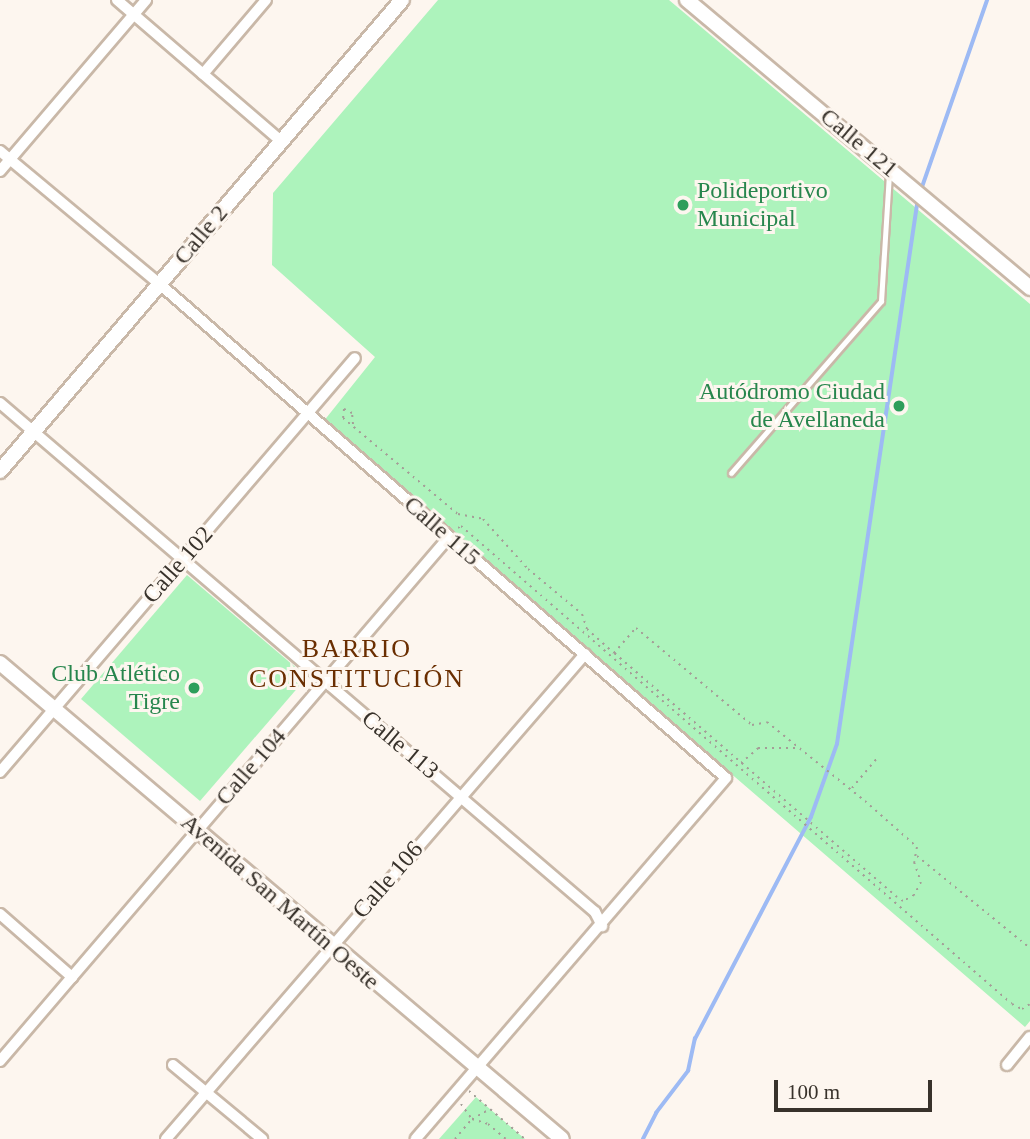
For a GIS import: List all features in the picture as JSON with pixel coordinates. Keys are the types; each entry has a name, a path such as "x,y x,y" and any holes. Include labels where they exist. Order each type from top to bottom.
{"street":[{"path":"117,0 281,141"},
{"path":"0,171 146,0"},
{"path":"203,74 266,0"},
{"name":"Calle 2","path":"0,471 401,0"},
{"name":"Calle 121","path":"687,0 1030,288"},
{"name":"Calle 115","path":"0,151 160,284 726,778 602,926"},
{"name":"Calle 102","path":"0,772 355,358"},
{"name":"Calle 113","path":"0,403 595,912 602,926"},
{"name":"Calle 104","path":"0,1061 449,537"},
{"name":"Calle 106","path":"166,1139 585,654"},
{"name":"Avenida San Martín Oeste","path":"0,663 476,1071 562,1139"},
{"path":"0,914 72,976"},
{"path":"415,1139 602,926"},
{"path":"1007,1065 1030,1037"},
{"path":"173,1065 262,1139"}],"lane":[{"path":"731,473 881,301 890,168"}],"path":[{"path":"353,424 458,514 483,519 528,569 582,614 587,629 614,653 741,764 813,828 903,901 914,895 921,882 915,854 917,847 825,768 767,722 752,725 636,628 614,653"},
{"path":"449,537 461,526 1012,1004 1022,1009 1030,1004"},
{"path":"741,764 758,748 800,748"},
{"path":"851,789 877,758"},
{"path":"915,854 1030,948"},
{"path":"463,1086 525,1139"},
{"path":"454,1095 472,1119 488,1124 506,1139"},
{"path":"455,1139 472,1119 490,1109"}],"green space":[{"name":"Autódromo Ciudad de Avellaneda","path":"438,0 669,0 1030,304 1030,1021 1025,1027 323,422 375,357 272,265 273,193"},
{"name":"Club Atlético Tigre","path":"187,575 307,677 200,801 81,699"},
{"path":"476,1097 525,1139 439,1139"}],"waterway":[{"path":"921,190 987,0"},
{"path":"643,1139 656,1113 688,1071 695,1039 811,817 837,744 918,198"}],"place":[{"name":"Polideportivo Municipal","path":"683,205"},
{"name":"Autódromo Ciudad de Avellaneda","path":"899,406"},
{"name":"Club Atlético Tigre","path":"194,688"}],"district":[{"name":"BARRIO CONSTITUCIÓN","path":"357,664"}]}
